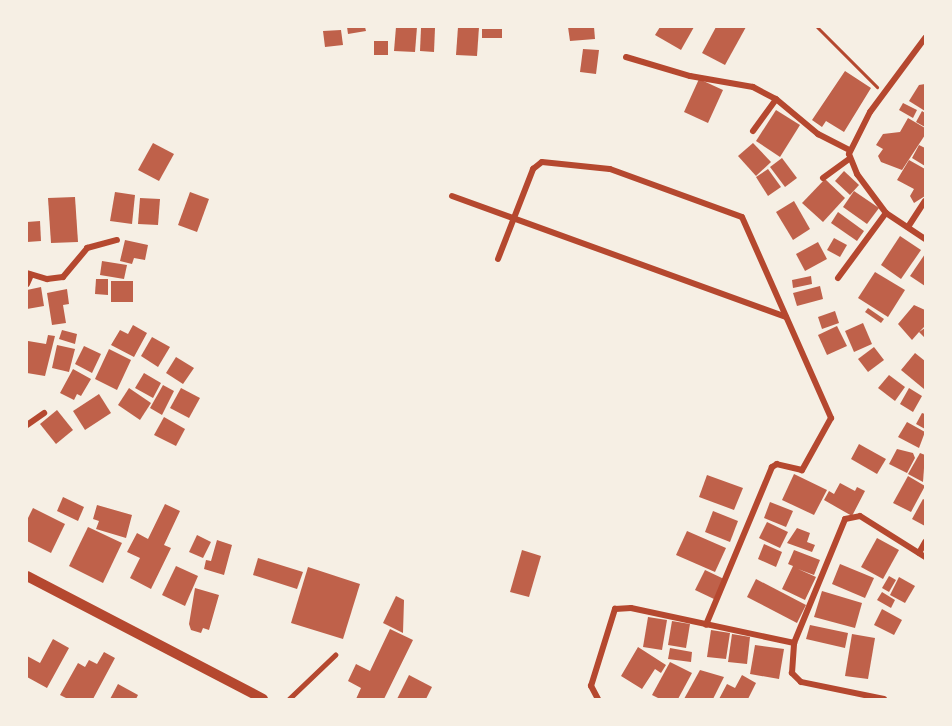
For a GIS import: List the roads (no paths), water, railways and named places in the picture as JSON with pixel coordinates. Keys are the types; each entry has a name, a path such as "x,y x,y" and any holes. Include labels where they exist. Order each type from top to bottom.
{"street":[{"path":"925,38 884,93 850,150 849,159 886,213 925,239"},
{"path":"626,57 690,75 753,87 776,99 818,134 850,150"},
{"path":"753,131 776,99"},
{"path":"823,178 849,159"},
{"path":"498,259 533,169 542,162 610,169 742,217 831,418 802,470 777,464 772,467 706,625"},
{"path":"452,196 786,317"},
{"path":"908,227 925,201"},
{"path":"838,278 886,213"},
{"path":"27,284 29,274 63,277 87,248 117,240"},
{"path":"27,425 44,413"},
{"path":"884,699 801,682 792,673 794,643 845,519 860,516 922,555 925,543"},
{"path":"27,576 263,699"},
{"path":"598,699 591,686 615,609 794,643"}],"lane":[{"path":"289,699 335,655"}]}
